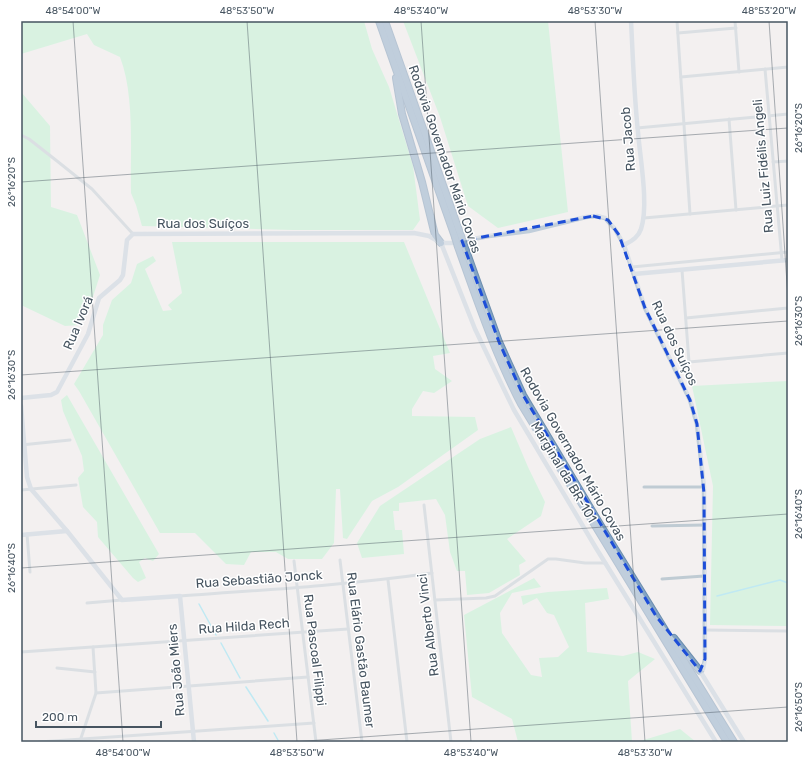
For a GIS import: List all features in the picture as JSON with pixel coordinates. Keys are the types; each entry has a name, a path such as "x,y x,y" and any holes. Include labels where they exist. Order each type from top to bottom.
{"highway":[{"name":"Rodovia Governador Mário Covas","path":"379,21 458,236"},
{"name":"Rodovia Governador Mário Covas","path":"385,21 458,236 492,342 521,404 727,742"},
{"path":"393,61 402,114 422,182 435,235 441,243"},
{"name":"Rodovia Governador Mário Covas","path":"461,246 499,342 523,395 734,742"},
{"path":"656,616 700,671"}],"street":[{"name":"Rua Jacob","path":"624,245 634,240 638,236 644,218 644,191 637,128 631,21"},
{"path":"677,21 690,214"},
{"path":"735,21 740,72"},
{"path":"678,33 736,28"},
{"path":"681,77 788,67"},
{"name":"Rua Luiz Fidélis Angeli","path":"765,69 782,260"},
{"path":"637,128 788,114"},
{"path":"729,119 736,210"},
{"path":"21,135 29,139 57,160 92,189 114,211 133,234"},
{"path":"773,162 788,160"},
{"path":"644,218 788,205"},
{"name":"Rua dos Suíços","path":"133,234 423,234 433,237 441,243 452,243 489,236 529,231 586,217 597,216 605,218 611,223 624,245 645,308 694,410 697,424 704,487 705,660 703,668 700,671"},
{"path":"423,234 433,226"},
{"name":"Rua Ivorá","path":"21,398 51,395 57,392 88,334 98,298 123,276 127,240 133,234"},
{"name":"Marginal da BR-101","path":"441,243 469,316 507,397 528,435 716,742"},
{"path":"632,267 788,252"},
{"path":"634,274 788,260"},
{"path":"682,270 689,362 788,353"},
{"path":"686,318 788,308"},
{"path":"21,406 23,444 27,477 31,489 67,531 122,600"},
{"path":"23,444 70,440"},
{"path":"21,490 76,485"},
{"path":"644,487 704,487"},
{"name":"Rua Alberto Vinci","path":"424,505 451,742"},
{"path":"652,526 704,525"},
{"path":"21,535 67,531"},
{"path":"27,534 30,572"},
{"path":"435,600 486,598 495,596 542,563 552,559 585,563 606,563"},
{"name":"Rua Elário Gastão Baumer","path":"340,560 362,742"},
{"name":"Rua Pascoal Filippi","path":"294,561 316,742"},
{"name":"Rua Sebastião Jonck","path":"87,603 343,584 388,580 432,573"},
{"path":"662,579 704,576"},
{"path":"388,580 408,742"},
{"name":"Rua João Miers","path":"180,596 194,742"},
{"name":"Rua Hilda Rech","path":"21,652 348,629"},
{"path":"705,630 788,631"},
{"path":"81,738 96,693 93,647"},
{"path":"57,668 95,672"},
{"path":"700,671 744,742"},
{"path":"96,693 308,677"},
{"path":"39,742 314,723"}],"highlighted area":[{"path":"593,216 608,220 619,235 645,308 690,400 697,424 704,493 705,659 700,671 656,616 523,395 499,342 462,241"}],"green space":[{"path":"21,21 364,21 372,49 389,87 413,166 420,220 413,230 293,230 142,226 131,193 130,106 125,72 120,57 94,45 87,34 21,54"},
{"path":"403,21 548,21 568,212 498,228 468,206 440,117"},
{"path":"21,92 50,126 51,207 77,215 100,275 88,312 79,325 65,326 21,305"},
{"path":"172,242 404,242 450,353 433,356 435,369 452,381 434,393 423,391 412,409 412,416 475,417 478,430 398,487 372,501 347,539 343,538 340,489 336,489 334,543 322,559 288,559 276,552 251,552 244,565 226,564 195,533 160,533 74,384 103,335 103,325 112,300 131,283 137,264 153,256 156,261 145,269 163,311 172,310 168,305 182,293"},
{"path":"788,381 788,626 710,625 713,486 692,386"},
{"path":"67,395 159,554 153,561 145,558 139,562 146,578 138,582 98,537 97,522 83,507 78,478 84,471 82,456 63,411 61,400"},
{"path":"511,427 545,502 541,516 507,539 526,561 519,565 520,575 489,593 467,595 465,571 457,571 450,552 445,515 436,499 399,503 399,511 393,511 395,530 402,530 404,554 362,558 357,543 380,506 480,439"},
{"path":"534,578 541,587 512,593 500,613 502,633 531,675 542,677 539,658 558,657 569,647 554,615 547,613 537,598 523,605 521,596 548,592 607,588 609,599 585,603 587,652 623,656 638,652 655,659 628,681 632,742 518,742 512,719 472,697 464,615"},
{"path":"680,729 696,742 637,742"}],"waterway":[{"path":"717,596 780,580 788,583"},
{"path":"199,604 216,635"},
{"path":"221,643 240,678"},
{"path":"246,687 268,721"},
{"path":"274,733 279,742"}]}
